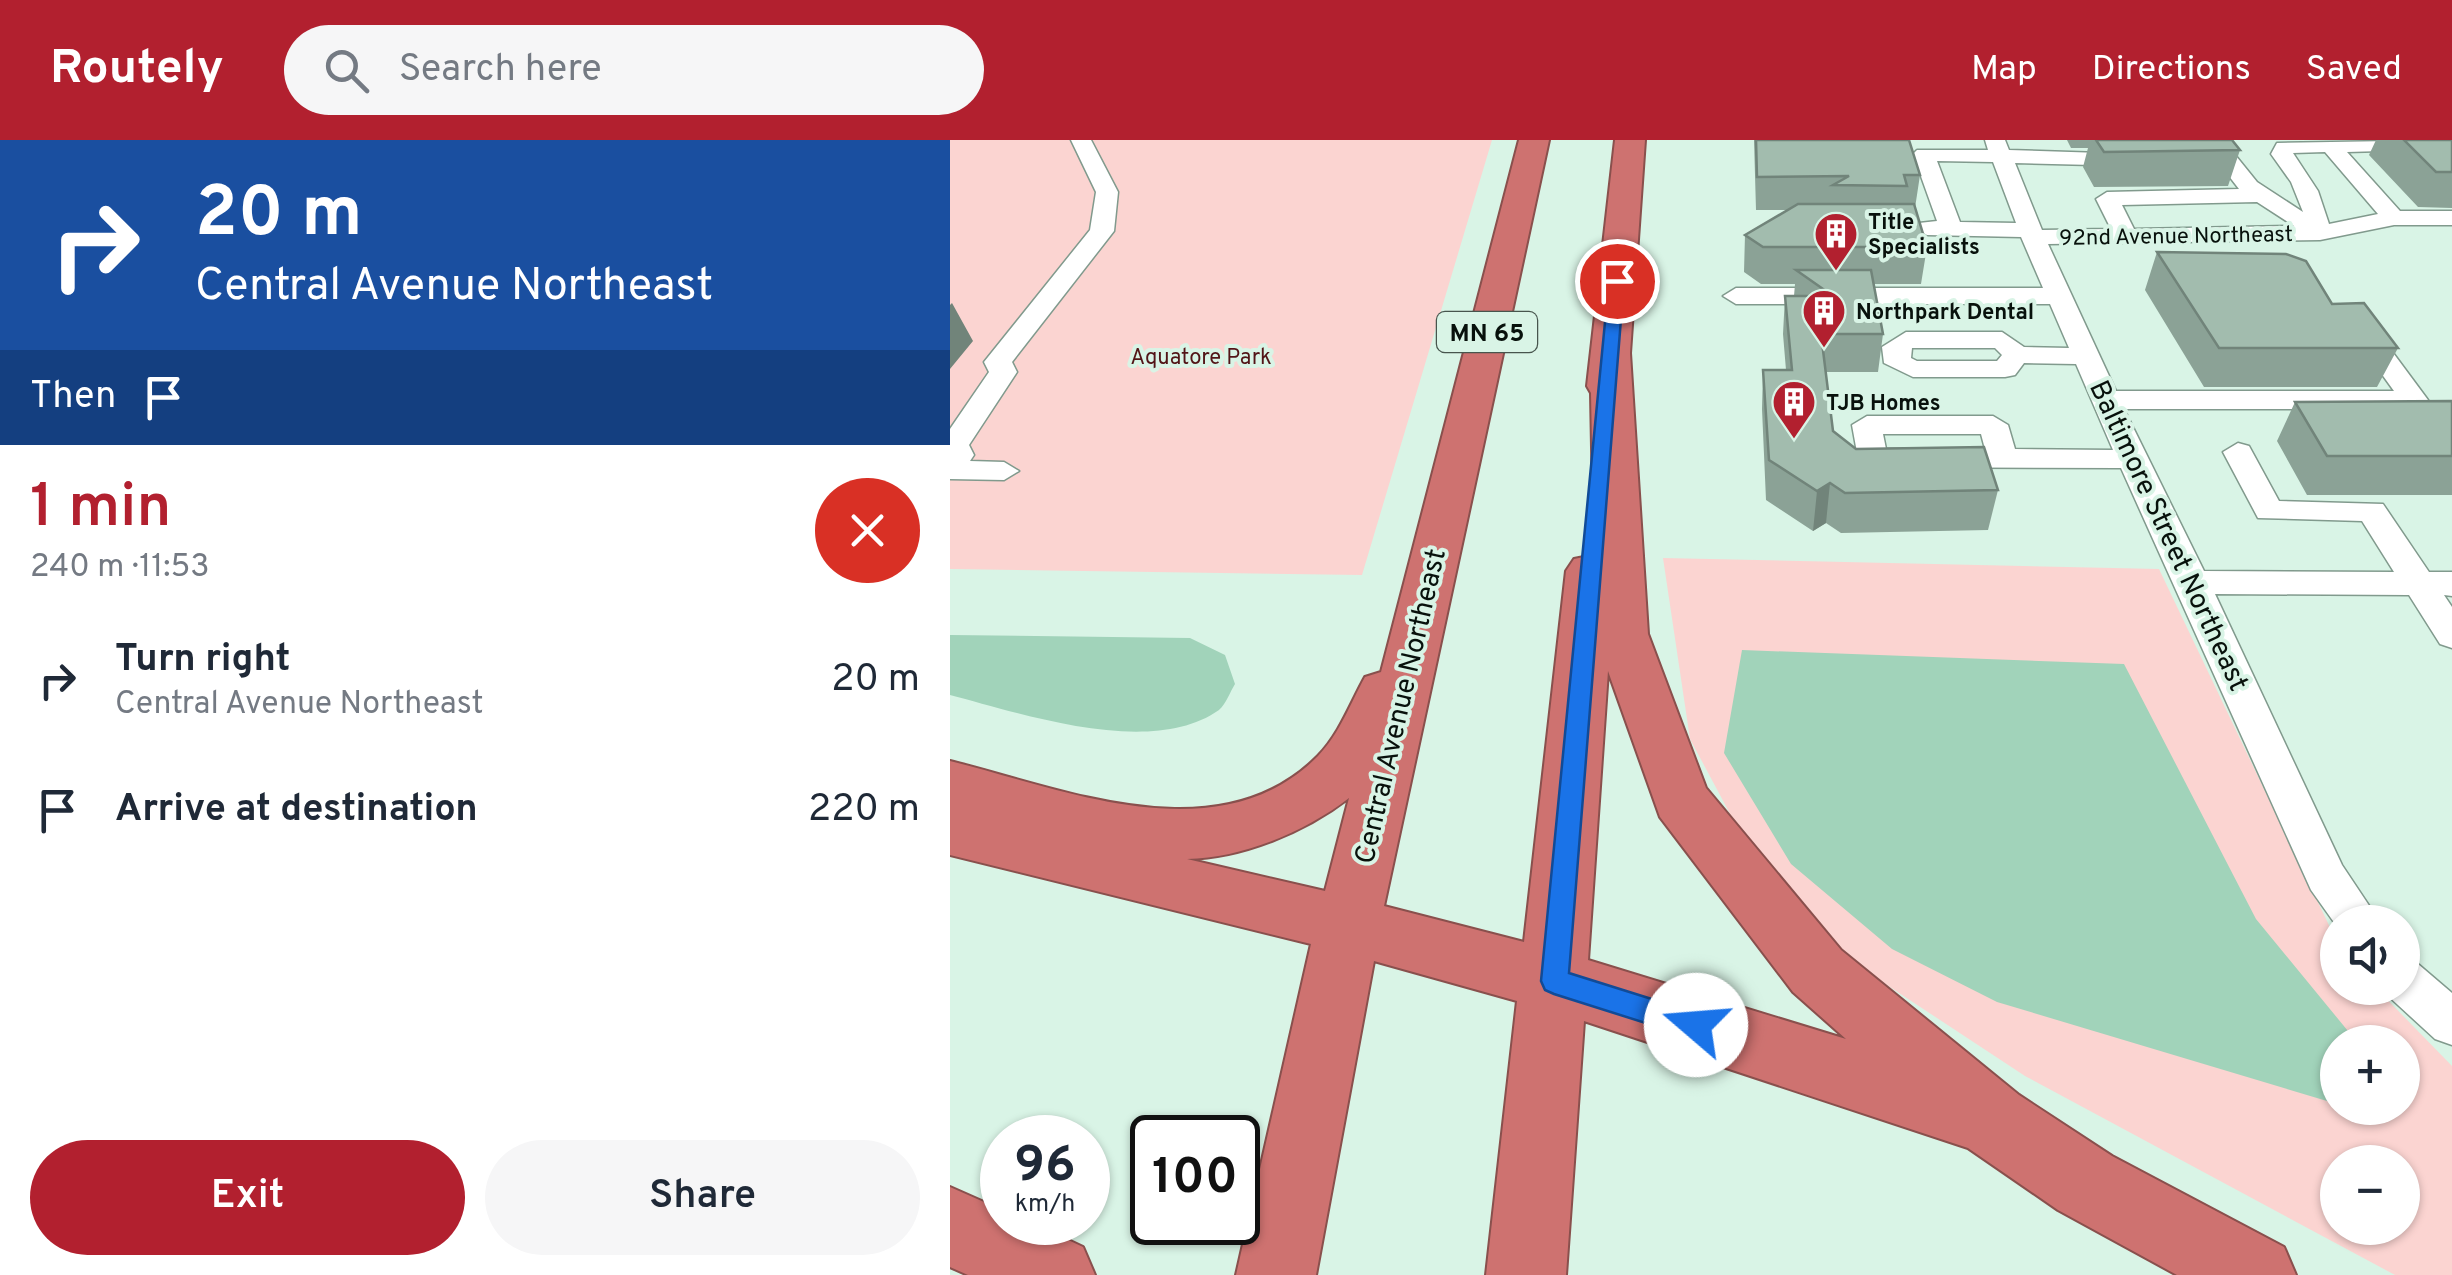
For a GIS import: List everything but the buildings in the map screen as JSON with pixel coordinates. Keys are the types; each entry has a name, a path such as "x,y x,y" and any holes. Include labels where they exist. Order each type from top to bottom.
{"highway":[{"name":"Central Avenue Northeast","path":"1276,1275 1348,925 1534,140"},
{"path":"1526,1275 1630,140"},
{"path":"1610,352 1622,634 1681,800 1817,971 1993,1121 2085,1184 2256,1275"},
{"path":"950,784 1128,827 1204,834 1269,814 1329,781 1369,729 1426,586"},
{"path":"950,830 1348,925 1554,981 1993,1121"},
{"path":"950,1226 1045,1270"}],"street":[{"path":"1004,471 950,470 959,455 954,444 962,416 1003,372 998,362 1102,231 1107,192 1081,140"},
{"path":"2320,233 2313,200 2301,176 2282,154 2294,144 2452,143"},
{"path":"2329,144 2394,218"},
{"path":"1950,228 1924,154 1998,148 2228,161 2262,196 2320,233"},
{"name":"Baltimore Street Northeast","path":"1998,148 2031,233 2132,459 2194,582 2326,877 2346,905"},
{"path":"2126,236 2107,199 2262,196"},
{"name":"92nd Avenue Northeast","path":"1912,228 2126,236 2320,233 2394,218 2452,218"},
{"path":"1736,296 2060,296"},
{"path":"2108,400 2414,400 2376,348"},
{"path":"2017,356 2088,356"},
{"path":"2238,452 2269,511 2372,511 2436,584 2452,635"},
{"path":"2003,458 2132,459"},
{"path":"2194,582 2436,584"},
{"path":"2420,995 2452,1023"}],"green space":[{"name":"Aquatore Park","path":"950,140 1492,140 1362,575 950,569"},
{"path":"1663,558 2159,569 2320,906 2320,1005 2393,1005 2412,1025 2320,1025 2320,1125 2420,1125 2420,1033 2452,1066 2452,1275 2395,1275 2339,1245 2420,1245 2420,1145 2320,1145 2320,1235 2025,1076 1852,962 1743,838 1690,739"}],"shaded area":[{"path":"950,635 1190,638 1225,655 1235,684 1219,710 1191,724 1159,731 1086,728 950,695"},
{"path":"1742,650 2124,664 2256,919 2320,997 2320,1005 2327,1005 2343,1025 2320,1025 2320,1099 1997,1002 1892,949 1791,864 1724,753"}],"place":[{"name":"Title Specialists","path":"1836,272"},
{"name":"Northpark Dental","path":"1824,349"},
{"name":"TJB Homes","path":"1794,440"}],"route":[{"path":"1617,281 1554,981 1696,1025"}]}
